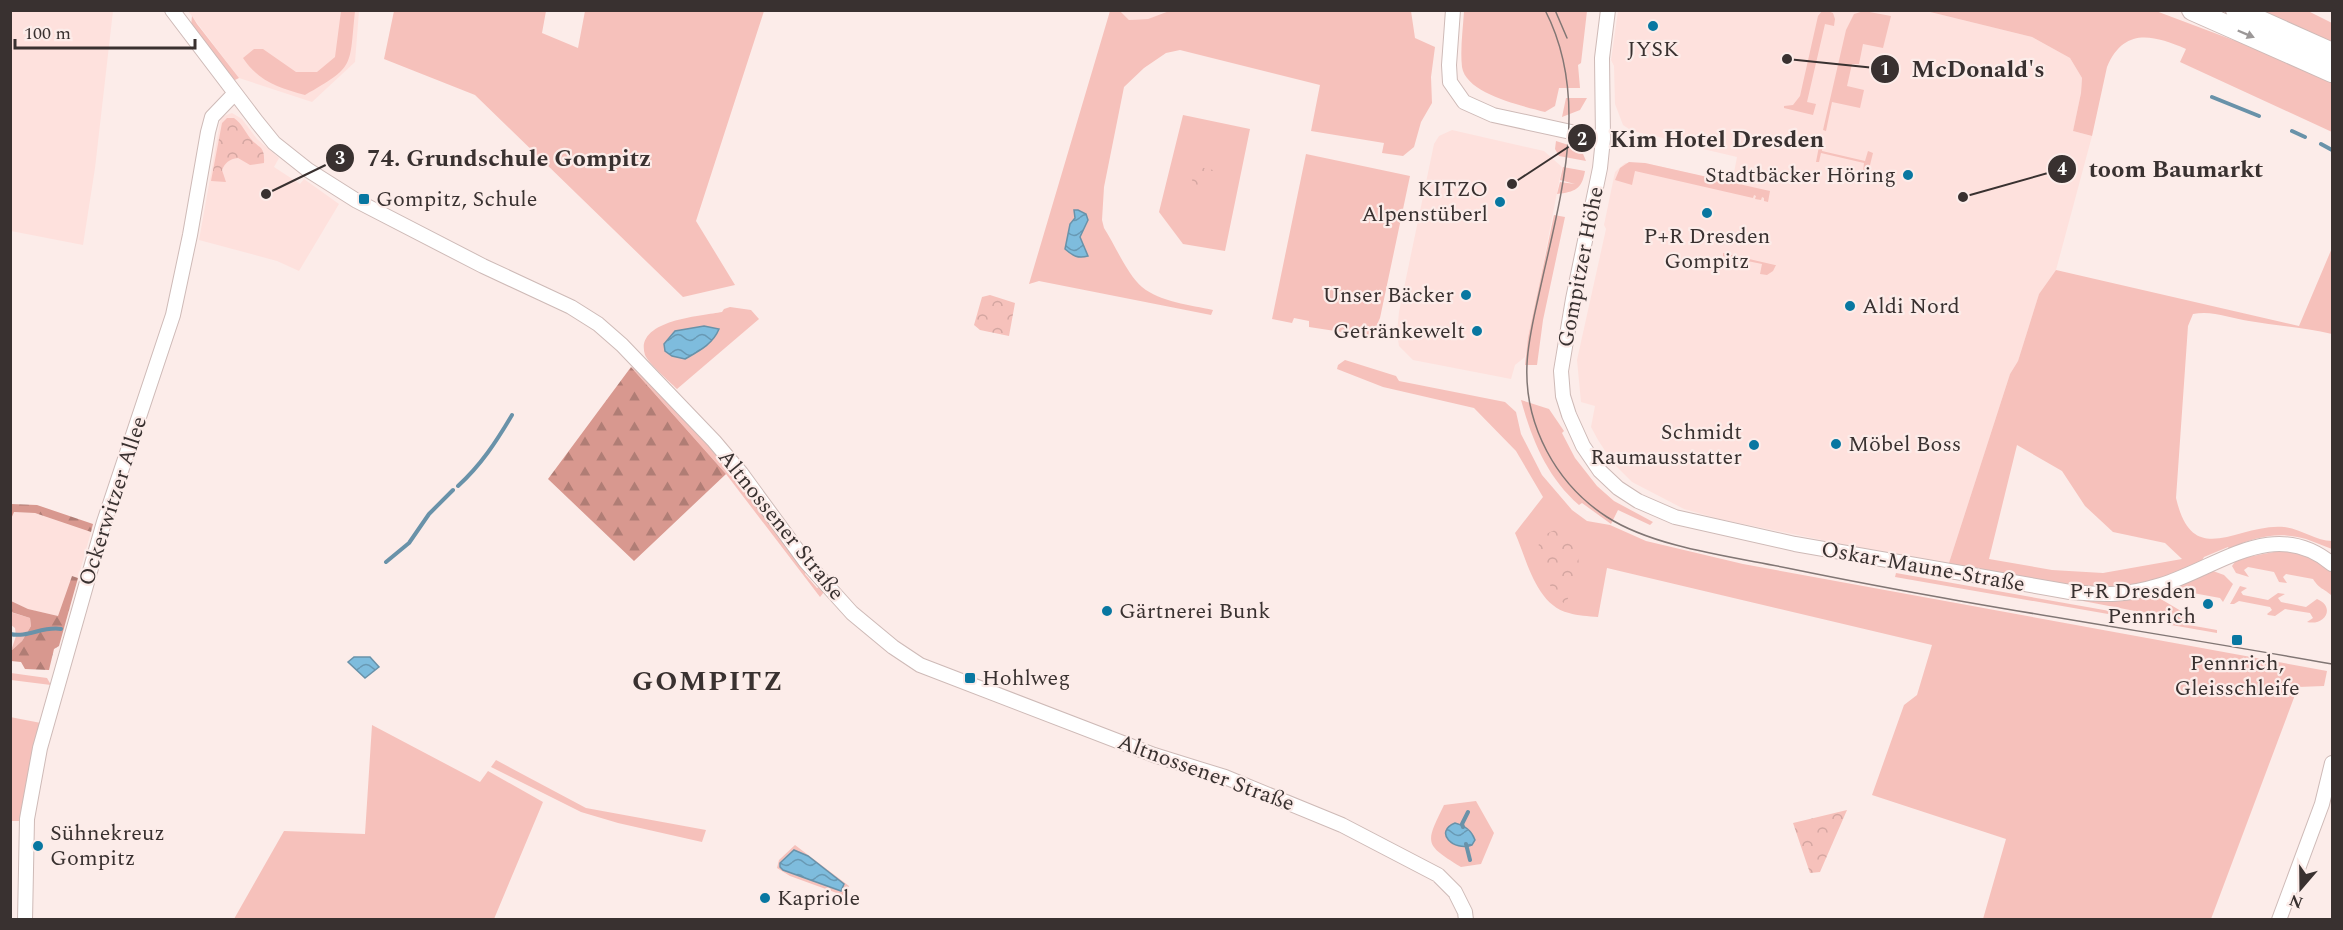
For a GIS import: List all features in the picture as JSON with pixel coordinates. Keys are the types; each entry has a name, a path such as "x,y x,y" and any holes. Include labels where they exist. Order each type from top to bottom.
{"highway":[{"path":"2192,10 2332,72"},
{"path":"2236,10 2332,53"}],"street":[{"name":"Altnossener Straße","path":"172,10 274,143 337,189 483,266 571,307 598,324 622,345 714,441 741,473 806,562 852,613 893,648 920,665 1154,754 1225,777 1342,825 1438,875 1455,892 1466,912 1466,920"},
{"path":"1454,10 1449,65 1450,82 1464,102 1493,115 1603,138"},
{"name":"Gompitzer Höhe","path":"1563,396 1562,365 1594,205 1603,138 1602,58 1608,10"},
{"name":"Ockerwitzer Allee","path":"25,920 27,819 40,748 104,522 173,315 212,117 235,93"},
{"name":"Oskar-Maune-Straße","path":"1563,396 1583,446 1600,471 1618,488 1638,501 1666,514 1741,532 1983,578 2070,592 2115,595 2163,584 2242,550 2265,544 2286,543 2303,546 2321,554 2332,564"},
{"path":"2279,920 2322,804 2332,763"}],"shaded area":[{"path":"10,11 113,11 95,168 83,245 11,231"},
{"path":"188,11 359,11 355,62 312,102 239,78"},
{"path":"1120,11 1172,11 1148,19 1129,20"},
{"path":"1618,11 1926,11 2032,37 2070,58 2082,78 2073,131 2092,136 2056,270 2039,294 2018,361 2010,374 1948,566 1719,519 1684,509 1632,482 1613,463 1598,440 1591,427 1595,406 1581,402 1577,360 1606,229 1604,225 1615,172 1625,163 1645,163 1732,183 1737,157 1632,131 1623,125 1615,104 1614,66 1611,60"},
{"path":"232,113 242,119 257,139 279,158 274,167 300,184 304,179 339,204 299,271 277,261 199,240 221,117"},
{"path":"1452,130 1544,151 1562,167 1525,357 1515,365 1511,379 1413,360 1399,346 1397,333 1399,312 1434,144 1439,136"},
{"path":"13,512 35,513 91,532 78,578 72,576 58,616 28,609 11,601 10,519"}],"green space":[{"path":"1172,10 1411,11 1415,38 1435,47 1431,77 1432,103 1421,122 1414,147 1403,156 1382,153 1384,143 1311,131 1320,85 1180,50 1166,53 1144,68 1124,87 1104,187 1102,220 1104,228 1126,267 1142,287 1167,300 1213,310 1211,315 1039,281 1029,284 1110,11 1120,11 1129,20 1148,19"},
{"path":"341,11 355,11 352,44 347,63 333,78 305,95 270,83 255,72 243,58 254,49 263,49 296,72 317,72 335,57"},
{"path":"394,11 546,11 542,33 578,48 585,11 764,11 696,221 735,285 683,297 475,95 384,59"},
{"path":"1464,11 1587,11 1581,63 1578,65 1580,88 1559,88 1555,106 1545,112 1484,92 1466,76 1462,67"},
{"path":"1822,11 1833,13 1834,26 1825,24 1807,102 1816,104 1813,115 1784,108 1784,106 1793,105 1800,96 1818,16"},
{"path":"1864,11 1891,16 1883,48 1863,44 1859,64 1852,64 1847,86 1864,90 1860,108 1832,102 1826,131 1823,130 1846,30 1854,14"},
{"path":"1926,11 2156,11 2233,40 2265,48 2332,79 2332,132 2180,62 2186,49 2151,38 2131,40 2122,45 2114,54 2107,67 2092,136 2073,131 2082,78 2070,58 2032,37"},
{"path":"2255,11 2308,11 2332,23 2332,45"},
{"path":"192,16 239,78 235,80 230,78 191,26"},
{"path":"1566,98 1587,98 1580,110 1562,117"},
{"path":"1183,115 1250,129 1225,251 1183,244 1159,212"},
{"path":"227,118 237,120 250,138 261,148 264,153 264,163 250,165 238,158 232,159 222,170 226,182 211,181 222,123"},
{"path":"1556,141 1581,149 1586,161 1559,156 1555,149"},
{"path":"1820,141 1823,142 1822,151 1865,161 1868,151 1873,153 1868,173 1863,172 1864,163 1821,153 1819,162 1816,162"},
{"path":"1306,154 1410,176 1380,318 1374,331 1368,336 1309,327 1309,321 1294,318 1292,323 1272,319"},
{"path":"1629,162 1645,163 1770,191 1768,202 1762,197 1761,200 1755,199 1754,195 1753,198 1635,171 1632,185 1615,180 1620,168"},
{"path":"1195,166 1213,170 1208,190 1191,186"},
{"path":"1563,167 1585,171 1584,177 1577,188 1557,194 1560,182 1575,184 1560,180"},
{"path":"1554,215 1565,217 1543,320 1537,365 1525,365 1528,338"},
{"path":"2332,248 2332,334 2214,314 2193,314 2188,326 2176,498 2184,520 2193,533 2205,538 2219,538 2267,528 2284,527 2332,541 2332,549 2296,537 2267,536 2229,549 2228,547 2204,557 2201,562 2186,569 2145,583 2111,588 2063,586 1948,566 2010,374 2018,361 2039,294 2056,270 2299,326","holes":["2017,445 2062,471 2085,506 2113,532 2165,543 2182,559 2103,573 2052,570 1989,559"]},
{"path":"1723,253 1776,265 1767,275 1760,274 1762,264 1723,256"},
{"path":"990,295 1015,303 1009,336 980,330 974,325 982,297"},
{"path":"730,307 751,310 759,319 677,389 647,359 644,343 649,334 659,327 686,318 722,312"},
{"path":"1345,360 1396,376 1399,381 1505,402 1516,412 1521,434 1542,475 1572,510 1587,521 1610,525 1646,541 1743,564 2327,671 2324,686 2298,687 2211,919 1983,919 2006,839 1872,795 1904,705 1917,695 1932,645 1607,568 1598,617 1576,615 1558,608 1548,601 1534,580 1515,533 1543,497 1516,451 1474,408 1383,387 1337,369 1338,365"},
{"path":"634,365 733,471 806,570 805,574 817,588 819,587 824,592 820,597 726,474 632,368"},
{"path":"631,367 726,474 634,561 548,479"},
{"path":"1521,400 1549,409 1564,431 1562,433 1575,458 1597,486 1614,501 1653,522 1650,525 1618,510 1611,524 1582,503 1579,505 1549,470 1530,429"},
{"path":"11,504 37,505 93,524 91,532 35,513 14,512 11,519"},
{"path":"1564,528 1576,541 1580,572 1566,585 1572,591 1565,604 1549,584 1541,565 1538,548 1544,535"},
{"path":"2279,551 2308,557 2332,573 2332,596 2313,579 2286,574 2283,577 2287,583 2279,582 2274,572 2248,567 2244,570 2249,577 2236,573 2232,566 2237,559"},
{"path":"2213,571 2224,575 2233,584 2223,602 2220,598 2193,593 2184,600 2177,598 2176,586"},
{"path":"1896,573 2217,630 2217,633 1895,577"},
{"path":"72,576 78,578 59,646 54,649 49,670 25,669 21,662 11,661 11,651 22,641 31,626 30,618 11,612 11,601 28,609 58,616"},
{"path":"2240,586 2247,588 2241,592 2243,595 2268,600 2278,593 2285,594 2278,598 2281,602 2306,607 2317,599 2326,607 2326,615 2319,621 2307,622 2313,618 2310,613 2285,609 2275,616 2267,614 2272,610 2270,607 2239,601 2230,604"},
{"path":"2154,595 2181,611 2187,621 2083,601 2117,601"},
{"path":"10,612 30,618 31,626 22,641 11,651 16,636 15,628 11,625"},
{"path":"11,673 47,678 51,685 11,680"},
{"path":"10,717 41,723 21,821 11,821"},
{"path":"372,725 480,782 488,771 543,802 494,919 234,919 284,831 365,834"},
{"path":"496,760 586,808 706,830 702,842 581,812 491,767"},
{"path":"1476,801 1494,833 1481,864 1461,867 1434,848 1431,836 1444,805"},
{"path":"1847,810 1820,872 1810,873 1793,823"},
{"path":"795,845 849,886 845,896 790,876 777,868 779,860"}],"water":[{"path":"1074,210 1086,214 1088,220 1080,237 1088,256 1076,256 1065,249 1070,224 1075,218"},
{"path":"704,326 719,329 713,339 700,350 685,359 672,356 665,351 664,344 675,331"},
{"path":"354,657 370,657 379,667 365,678 348,662"},
{"path":"1455,823 1472,834 1475,840 1472,845 1459,846 1448,840 1446,831"},
{"path":"794,850 808,856 844,884 841,891 783,870 780,863"}],"waterway":[{"path":"2212,97 2259,116"},
{"path":"2292,131 2305,137"},
{"path":"2321,144 2332,150"},
{"path":"458,486 488,453 512,415"},
{"path":"386,562 409,543 429,514 453,490"},
{"path":"10,634 61,629"},
{"path":"1463,827 1462,824 1468,812"},
{"path":"1466,844 1470,860"}],"tram line":[{"path":"1545,10 1559,45 1567,80 1569,115 1562,187 1530,337 1527,387 1531,409 1547,451 1558,470 1589,503 1626,528 1648,537 1696,550 1927,595 2332,664"},
{"path":"1555,10 1567,38"}],"place":[{"name":"JYSK","path":"1653,26"},
{"name":"McDonald's","path":"1787,59"},
{"name":"Stadtbäcker Höring","path":"1908,175"},
{"name":"Kim Hotel Dresden","path":"1512,184"},
{"name":"74. Grundschule Gompitz","path":"266,194"},
{"name":"toom Baumarkt","path":"1963,197"},
{"name":"Gompitz, Schule","path":"364,199"},
{"name":"KITZO Alpenstüberl","path":"1500,202"},
{"name":"P+R Dresden Gompitz","path":"1707,213"},
{"name":"Unser Bäcker","path":"1466,295"},
{"name":"Aldi Nord","path":"1850,306"},
{"name":"Getränkewelt","path":"1477,331"},
{"name":"Möbel Boss","path":"1836,444"},
{"name":"Schmidt Raumausstatter","path":"1754,445"},
{"name":"P+R Dresden Pennrich","path":"2208,604"},
{"name":"Gärtnerei Bunk","path":"1107,611"},
{"name":"Pennrich, Gleisschleife","path":"2237,640"},
{"name":"Hohlweg","path":"970,678"},
{"name":"Sühnekreuz Gompitz","path":"38,846"},
{"name":"Kapriole","path":"765,898"}],"district":[{"name":"GOMPITZ","path":"708,681"}]}
